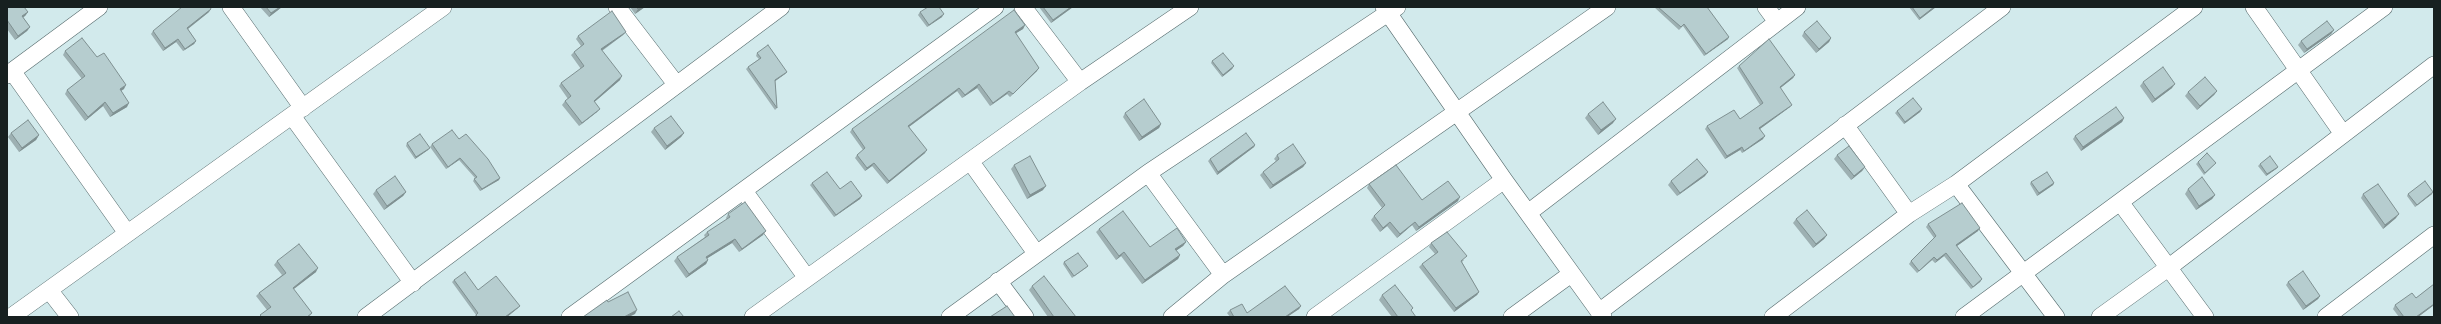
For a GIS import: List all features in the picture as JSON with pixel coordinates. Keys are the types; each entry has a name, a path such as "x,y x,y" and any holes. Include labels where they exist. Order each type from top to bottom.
{"street":[{"path":"99,7 10,73 127,233"},
{"path":"231,7 298,112 413,283"},
{"path":"11,317 443,7"},
{"path":"617,7 676,84"},
{"path":"366,317 781,7"},
{"path":"570,317 995,7"},
{"path":"1023,7 1080,82"},
{"path":"753,317 1080,82 1190,7"},
{"path":"1172,317 1223,276 1607,7"},
{"path":"1766,7 1777,22"},
{"path":"1528,213 1797,7"},
{"path":"950,317 1148,173 1390,9 1456,112 1570,274 1601,315 1845,125 2002,7"},
{"path":"1773,317 1909,214 1956,184 2194,7"},
{"path":"2254,7 2343,134"},
{"path":"1964,317 2384,7"},
{"path":"2100,317 2168,268 2434,65"},
{"path":"1845,125 1909,214"},
{"path":"970,161 1036,253"},
{"path":"1148,173 1223,276"},
{"path":"1315,317 1504,180"},
{"path":"1956,184 2024,272 2056,317"},
{"path":"744,191 807,278"},
{"path":"2120,202 2205,317"},
{"path":"2326,317 2434,234"},
{"path":"1512,317 1570,274"},
{"path":"998,281 1025,317"},
{"path":"49,290 70,317"}],"building":[{"path":"7,7 24,7 28,12 22,16 30,27 18,36 7,20"},
{"path":"182,7 210,7 211,9 187,28 196,41 185,49 178,39 165,48 153,31"},
{"path":"266,7 280,7 271,13"},
{"path":"928,7 939,7 944,14 929,25 920,12"},
{"path":"1043,7 1071,7 1053,20"},
{"path":"1658,7 1707,7 1729,37 1706,54 1684,24 1681,27"},
{"path":"1912,7 1934,7 1920,18"},
{"path":"1014,10 1025,25 1015,32 1039,68 1013,94 1009,91 993,103 979,84 965,95 959,88 908,126 927,150 889,181 874,163 867,168 857,155 865,148 852,129"},
{"path":"612,11 626,32 601,49 622,76 594,101 600,109 582,123 565,101 571,96 561,83 584,66 574,52 584,44 578,36"},
{"path":"1817,21 1831,38 1819,49 1804,32"},
{"path":"2327,21 2334,30 2307,49 2301,41"},
{"path":"82,38 97,57 104,53 126,85 120,89 129,103 113,113 105,102 88,117 67,90 85,76 65,51"},
{"path":"1769,39 1795,75 1780,87 1792,105 1759,128 1765,136 1744,151 1742,147 1727,156 1707,126 1734,110 1740,119 1763,103 1739,66"},
{"path":"768,45 787,72 775,80 777,108 748,67 761,58 757,53"},
{"path":"1223,53 1234,66 1223,75 1212,61"},
{"path":"2163,67 2175,84 2155,99 2143,82"},
{"path":"2205,77 2217,91 2200,106 2188,92"},
{"path":"1913,98 1922,109 1905,122 1897,111"},
{"path":"1144,99 1161,124 1142,137 1125,113"},
{"path":"1603,102 1616,119 1601,130 1588,114"},
{"path":"2116,107 2124,118 2083,147 2075,136"},
{"path":"671,116 684,133 667,146 654,128"},
{"path":"28,120 39,135 22,148 11,133"},
{"path":"452,130 459,139 466,134 488,159 500,178 482,189 474,179 477,177 460,158 448,167 432,144"},
{"path":"1246,133 1255,145 1218,172 1210,159"},
{"path":"420,134 430,148 416,157 407,143"},
{"path":"1293,144 1306,163 1273,185 1263,172 1279,159 1277,155"},
{"path":"1849,146 1865,167 1854,176 1837,155"},
{"path":"2207,153 2216,163 2205,173 2198,162"},
{"path":"1030,156 1046,186 1030,195 1014,165"},
{"path":"2270,156 2278,167 2267,174 2260,164"},
{"path":"1697,159 1708,172 1680,193 1671,181"},
{"path":"1396,165 1422,200 1448,181 1460,197 1419,227 1415,222 1400,234 1390,222 1383,228 1374,216 1385,205 1369,184"},
{"path":"827,172 840,189 851,181 862,196 836,215 812,183"},
{"path":"2047,172 2054,183 2039,193 2031,182"},
{"path":"395,176 406,192 387,206 376,190"},
{"path":"2202,177 2215,195 2199,206 2188,189"},
{"path":"2425,181 2433,192 2417,205 2408,194"},
{"path":"2378,184 2399,214 2385,225 2363,194"},
{"path":"745,202 766,231 742,249 735,239 706,257 708,260 689,274 677,257 709,235 707,232 730,217 728,214"},
{"path":"1962,203 1980,228 1956,245 1982,279 1973,287 1946,253 1937,260 1934,257 1919,271 1911,261 1936,236 1928,224"},
{"path":"1807,210 1827,235 1816,244 1796,219"},
{"path":"1123,211 1150,247 1177,228 1186,242 1175,249 1180,255 1145,280 1124,252 1119,256 1099,229"},
{"path":"1447,232 1467,256 1461,261 1479,292 1456,308 1422,264 1438,252 1431,243"},
{"path":"299,244 318,268 293,288 312,313 307,317 262,317 260,315 271,307 259,293 286,273 277,261"},
{"path":"1078,253 1088,266 1074,276 1064,262"},
{"path":"2303,271 2320,296 2306,306 2288,282"},
{"path":"465,272 478,290 496,276 520,306 505,317 477,317 476,315 478,313 454,280"},
{"path":"1044,276 1076,317 1054,317 1032,286"},
{"path":"2434,284 2434,304 2416,317 2404,317 2395,305 2412,293 2416,298"},
{"path":"1395,285 1413,308 1411,310 1416,317 1398,317 1382,295"},
{"path":"1285,286 1301,306 1285,317 1234,317 1230,310 1242,304 1247,313"},
{"path":"628,292 637,310 624,317 583,317 607,300 608,302"},
{"path":"1007,306 1015,317 990,317"},
{"path":"679,311 684,317 671,317"}]}
